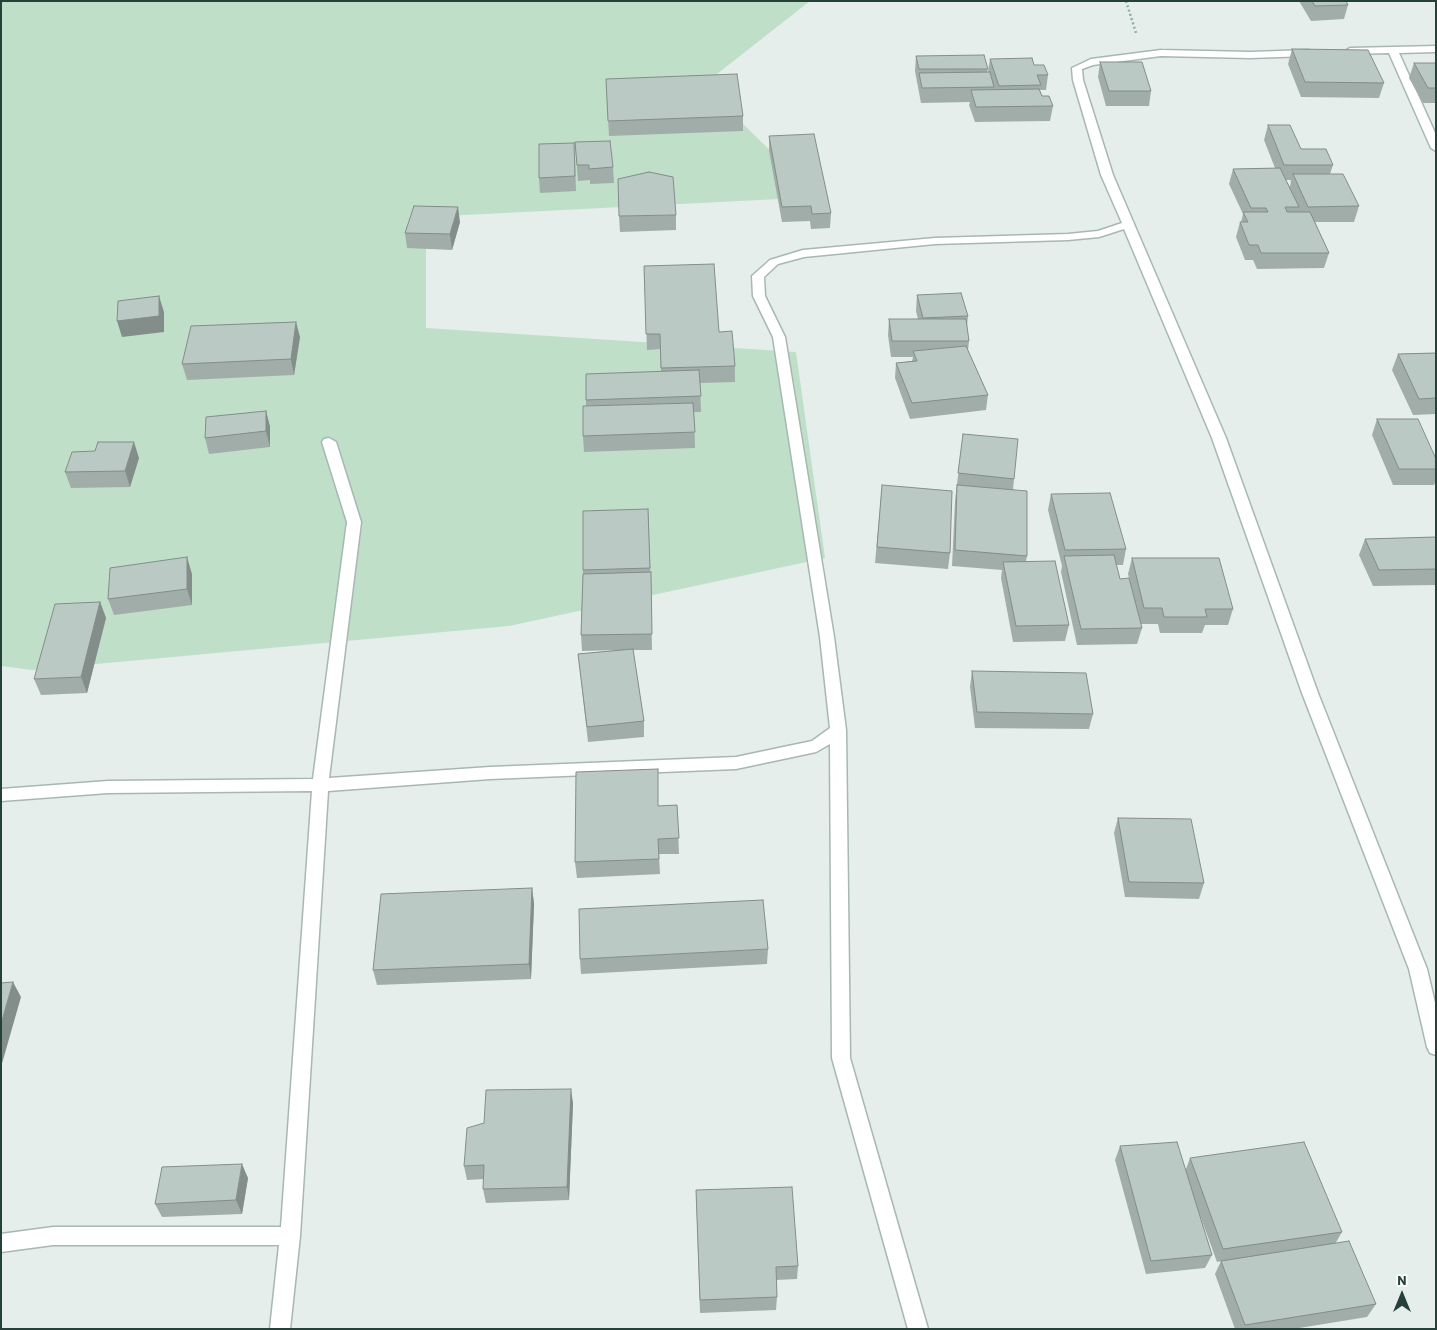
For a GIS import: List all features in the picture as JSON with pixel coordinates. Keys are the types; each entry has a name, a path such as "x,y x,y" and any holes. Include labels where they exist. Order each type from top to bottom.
{"street":[{"path":"1336,52 1436,49"},
{"path":"1393,50 1436,148"},
{"path":"1317,52 1250,55 1151,54 1091,62 1077,68 1078,80 1107,175 1219,438 1310,693 1418,969 1436,1046"},
{"path":"918,1329 892,1244 841,1058 838,730 827,637 779,337 759,296 758,276 774,262 803,254 935,241 1068,237 1099,234 1129,224"},
{"path":"280,1329 290,1236 320,785 354,522 329,442"},
{"path":"1,795 108,787 320,785 490,773 736,763 816,746 838,730"},
{"path":"1,1243 54,1236 290,1236"}],"path":[{"path":"1126,1 1137,36 1151,54"}],"green space":[{"path":"810,1 703,85 818,197 426,217 426,328 796,352 825,558 509,626 32,670 1,666 1,2"}],"building":[{"path":"1312,1 1346,1 1348,5 1315,6"},
{"path":"1292,49 1368,50 1384,83 1305,82"},
{"path":"984,55 988,69 919,69 916,56"},
{"path":"1032,58 1034,65 1044,65 1048,75 1037,75 1041,85 999,86 990,59"},
{"path":"1100,62 1142,62 1151,91 1109,91"},
{"path":"1414,63 1436,63 1436,88 1428,88"},
{"path":"990,72 994,87 922,88 919,73"},
{"path":"737,74 743,116 608,121 606,79"},
{"path":"1039,89 1042,96 1049,96 1053,106 976,107 971,90"},
{"path":"1268,125 1290,125 1301,149 1326,149 1333,165 1284,165"},
{"path":"814,134 831,213 812,214 811,206 782,207 769,136"},
{"path":"610,141 613,167 589,169 589,165 577,165 575,142"},
{"path":"574,143 575,176 539,178 539,144"},
{"path":"1280,168 1299,207 1285,207 1287,212 1310,212 1329,253 1261,253 1258,245 1249,245 1240,222 1248,222 1243,212 1268,212 1266,208 1251,208 1233,169"},
{"path":"649,172 673,177 676,215 619,216 618,179"},
{"path":"1293,174 1343,174 1359,206 1308,207"},
{"path":"414,206 458,207 450,234 405,233"},
{"path":"714,264 719,332 732,331 735,366 661,368 660,334 646,334 644,266"},
{"path":"961,293 968,316 923,318 917,295"},
{"path":"159,296 159,316 117,321 118,301"},
{"path":"889,319 966,319 969,341 892,341"},
{"path":"296,322 291,359 182,364 191,326"},
{"path":"966,346 988,395 912,403 896,363 917,361 913,351"},
{"path":"1436,353 1436,398 1419,399 1398,354"},
{"path":"699,370 701,396 586,400 586,374"},
{"path":"693,403 695,432 583,436 583,406"},
{"path":"266,411 266,431 205,438 206,417"},
{"path":"1377,419 1418,419 1436,459 1436,469 1399,469"},
{"path":"963,434 1018,439 1014,479 958,473"},
{"path":"98,442 134,442 125,471 65,472 72,452 95,451"},
{"path":"882,485 952,491 950,553 877,547"},
{"path":"957,485 1027,491 1027,556 955,550"},
{"path":"1110,493 1126,549 1065,550 1051,494"},
{"path":"648,509 650,568 583,570 583,511"},
{"path":"1436,537 1436,569 1379,570 1365,539"},
{"path":"1114,555 1120,579 1129,578 1142,628 1081,629 1064,556"},
{"path":"187,557 187,589 108,599 110,568"},
{"path":"1132,558 1219,558 1233,609 1205,609 1207,617 1164,617 1162,608 1144,608"},
{"path":"1055,561 1069,625 1016,626 1003,562"},
{"path":"651,572 652,634 581,635 583,574"},
{"path":"100,602 81,677 34,679 55,604"},
{"path":"633,649 644,721 587,727 578,654"},
{"path":"972,671 1086,673 1093,714 977,712"},
{"path":"658,769 658,806 677,805 679,838 658,839 659,859 575,862 576,772"},
{"path":"1118,818 1191,819 1204,883 1129,882"},
{"path":"532,888 529,964 373,970 381,894"},
{"path":"763,900 768,949 580,959 579,909"},
{"path":"13,982 1,1024 1,983"},
{"path":"571,1089 567,1187 483,1189 484,1165 464,1166 467,1128 484,1123 486,1090"},
{"path":"1177,1142 1212,1255 1151,1261 1120,1146"},
{"path":"1304,1142 1342,1232 1223,1249 1190,1158"},
{"path":"242,1164 236,1200 155,1204 162,1167"},
{"path":"792,1187 798,1266 776,1267 777,1297 700,1300 696,1190"},
{"path":"1349,1241 1376,1304 1245,1325 1221,1261"}]}
